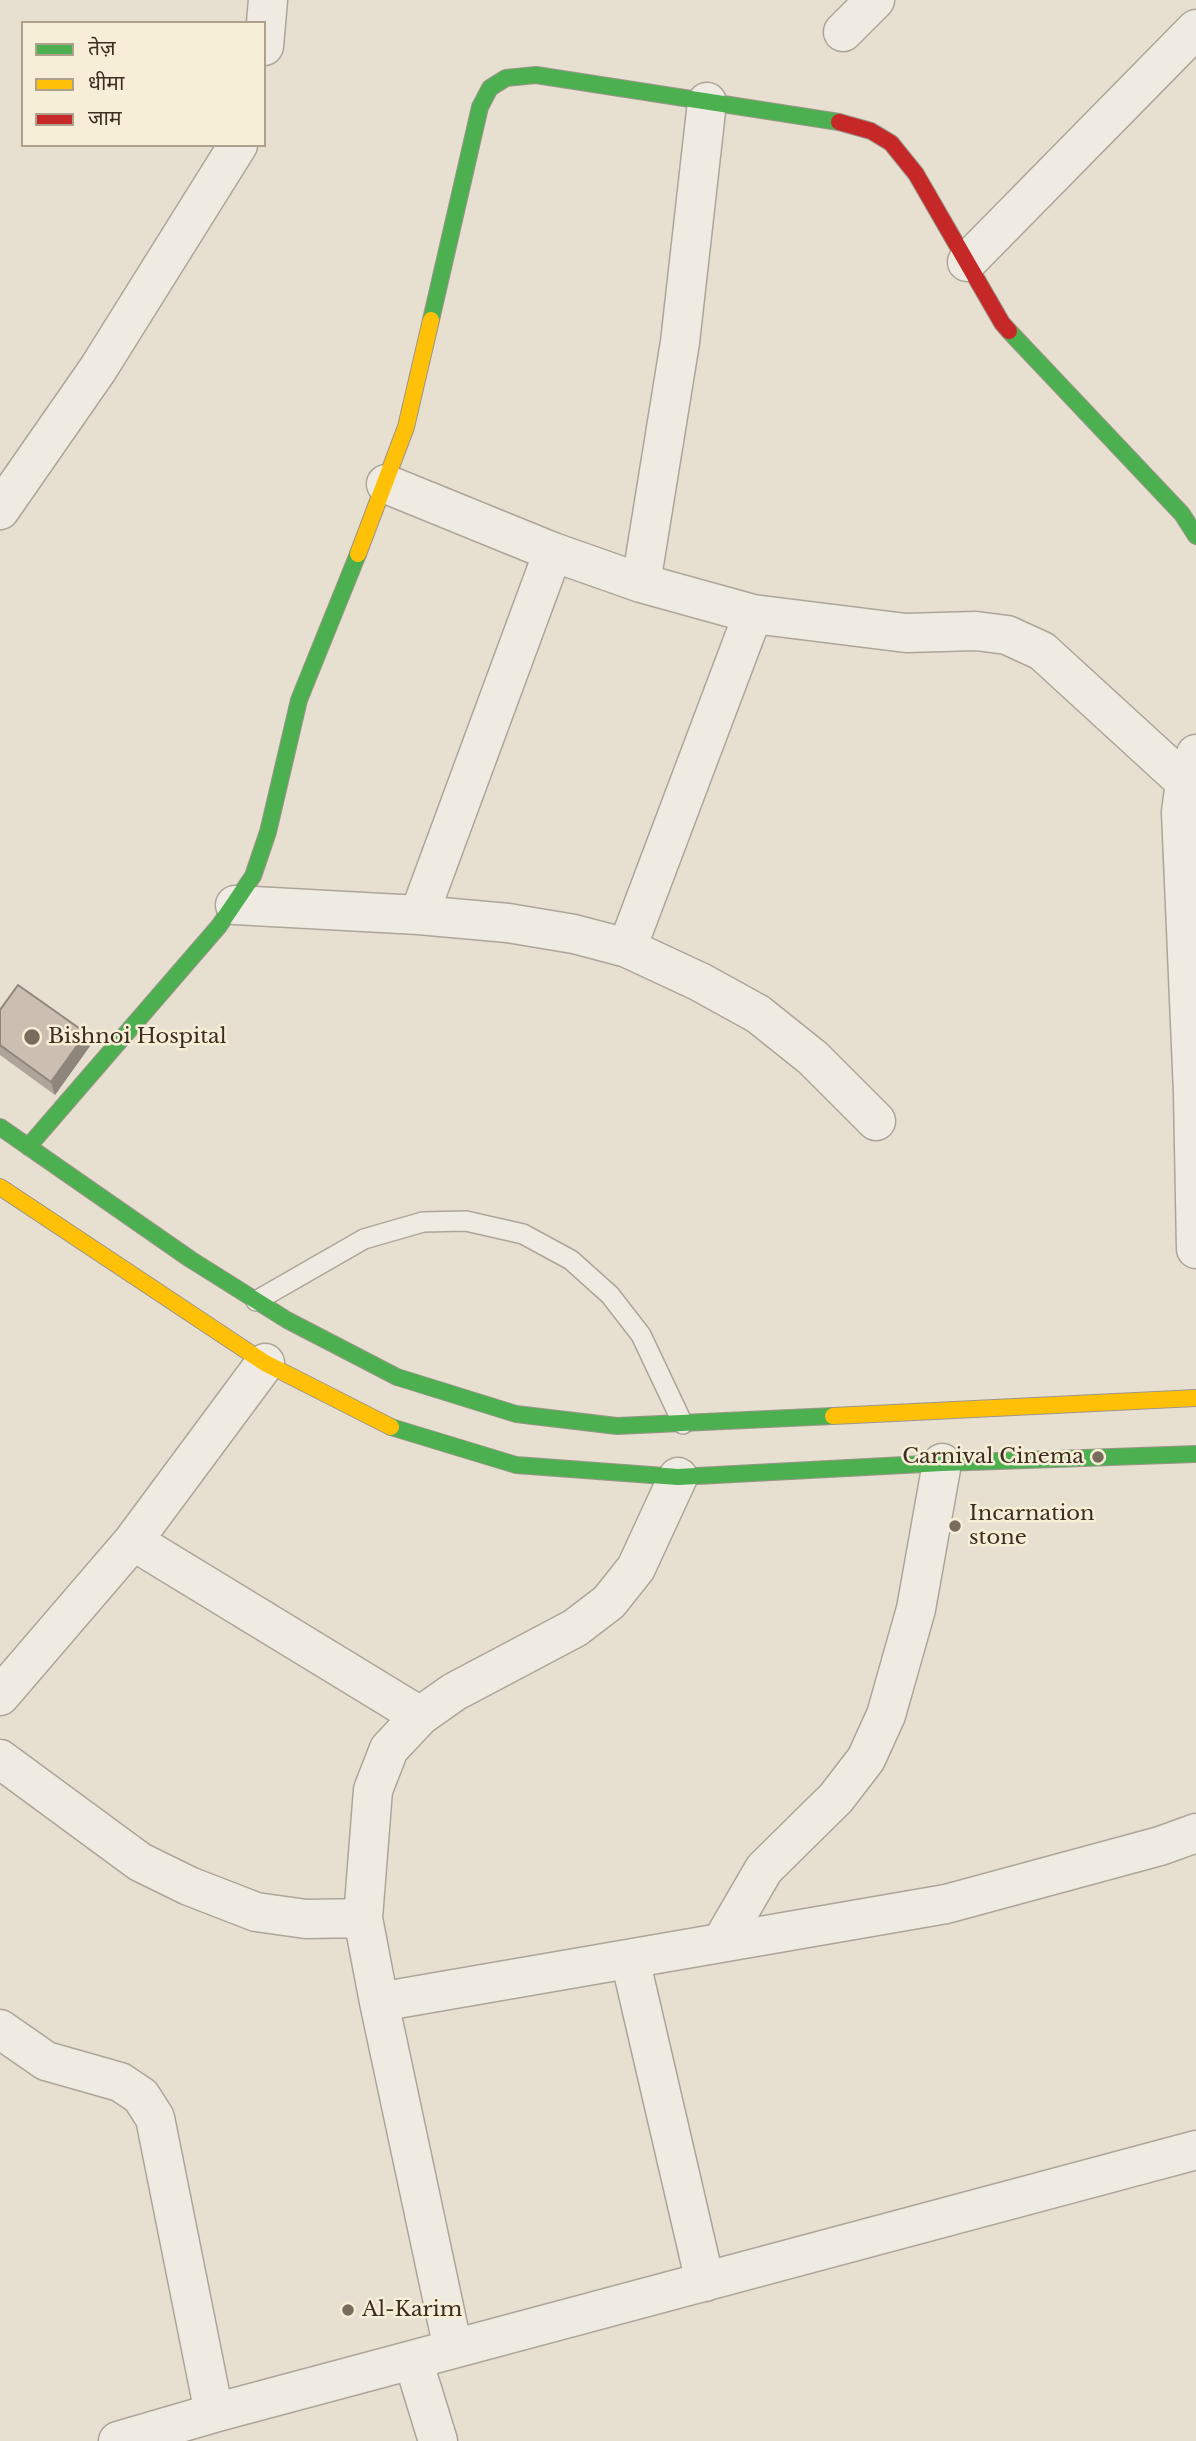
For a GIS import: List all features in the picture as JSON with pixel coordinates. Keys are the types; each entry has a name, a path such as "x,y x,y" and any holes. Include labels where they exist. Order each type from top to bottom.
{"street":[{"path":"266,23 268,0"},
{"path":"843,32 875,0"},
{"path":"967,262 1196,29"},
{"path":"29,1147 236,905 253,876 268,832 299,700 386,484 406,426 480,107 490,88 506,78 536,75 843,123 871,131 891,143 916,174 1002,323 1182,514 1196,536"},
{"path":"641,583 680,342 707,102"},
{"path":"0,510 98,369 237,147"},
{"path":"386,484 553,552 641,583 753,614 906,633 976,631 1007,635 1042,650 1190,768 1181,812 1195,1093 1196,1249"},
{"path":"419,915 553,552"},
{"path":"627,948 753,614"},
{"path":"236,905 419,915 508,923 574,934 627,948 700,982 758,1014 813,1058 876,1121"},
{"path":"0,1127 190,1259 287,1320 397,1377 516,1414 617,1426 1196,1398"},
{"path":"0,1187 265,1363 399,1431 516,1465 678,1477 942,1463 1196,1454"},
{"path":"0,1696 133,1541 265,1363"},
{"path":"721,1943 764,1869 836,1798 866,1759 886,1715 916,1609 942,1463"},
{"path":"453,2349 363,1918 373,1790 389,1749 420,1716 454,1692 575,1628 609,1602 636,1568 678,1477"},
{"path":"133,1541 420,1716"},
{"path":"0,1759 140,1861 189,1886 256,1912 306,1919 363,1918"},
{"path":"379,2002 946,1904 1160,1846 1196,1833"},
{"path":"630,1959 705,2282"},
{"path":"0,2029 46,2061 120,2082 141,2096 155,2118 214,2413"},
{"path":"118,2441 1196,2150"},
{"path":"413,2360 438,2441"}],"lane":[{"path":"256,1301 364,1239 423,1222 466,1221 523,1234 571,1261 610,1295 641,1335 682,1424"}],"building":[{"path":"18,985 86,1033 51,1082 0,1045 0,1010"}],"traffic: fast":[{"path":"431,320 480,107 490,88 506,78 536,75 839,122"},
{"path":"1009,331 1182,514 1196,536"},
{"path":"28,1147 219,926 253,876 268,832 299,700 358,554"},
{"path":"0,1127 190,1259 287,1320 397,1377 516,1414 617,1426 833,1416"},
{"path":"391,1427 516,1465 678,1477 942,1463 1196,1454"}],"traffic: slow":[{"path":"358,554 406,427 431,320"},
{"path":"0,1187 265,1363 391,1427"},
{"path":"833,1416 1196,1398"}],"traffic: jam":[{"path":"839,122 871,131 891,143 916,174 1009,331"}],"place":[{"name":"Bishnoi Hospital","path":"32,1037"},
{"name":"Carnival Cinema","path":"1098,1457"},
{"name":"Incarnation stone","path":"955,1526"},
{"name":"Al-Karim","path":"348,2310"}]}
